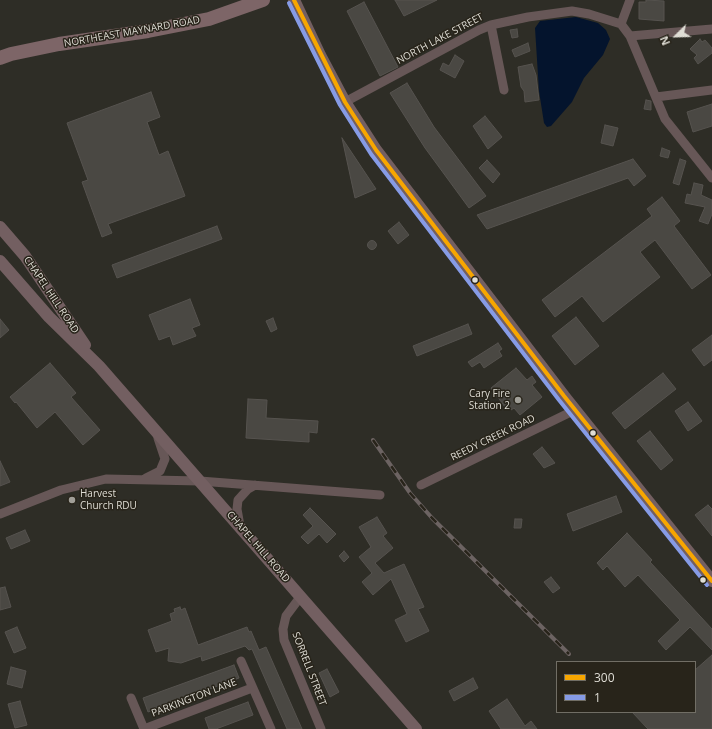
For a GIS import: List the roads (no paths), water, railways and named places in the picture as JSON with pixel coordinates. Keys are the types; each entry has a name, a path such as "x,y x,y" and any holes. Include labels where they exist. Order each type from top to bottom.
{"main road":[{"name":"NORTHEAST MAYNARD ROAD","path":"0,58 11,54 60,44 148,31 209,19 263,0"},
{"path":"294,0 317,49 346,102 376,150 575,410 712,581"},
{"name":"CHAPEL HILL ROAD","path":"0,227 34,269 99,366"},
{"name":"CHAPEL HILL ROAD","path":"0,261 49,316 99,366 416,729"}],"street":[{"path":"630,0 621,24 630,36 668,123 712,178"},
{"name":"NORTH LAKE STREET","path":"346,102 479,30 491,25 528,17 572,11 589,14 621,24"},
{"path":"491,25 504,90"},
{"path":"630,36 712,29"},
{"path":"656,97 712,90"},
{"name":"REEDY CREEK ROAD","path":"421,485 575,410"},
{"path":"141,480 160,470 165,459 162,444 152,426"},
{"path":"0,514 61,490 94,481 200,481 380,495"},
{"path":"240,526 237,510 238,500 248,489 255,485"},
{"name":"SORRELL STREET","path":"300,596 286,616 283,629 284,640 321,729"},
{"path":"241,661 271,729"},
{"name":"PARKINGTON LANE","path":"144,729 252,688"},
{"path":"130,698 144,729"}],"water":[{"path":"576,17 598,23 606,30 610,39 603,55 584,78 572,102 551,126 547,127 544,123 539,91 535,28 540,21"}],"railway":[{"path":"373,440 410,493 432,518 569,654"}],"place":[{"name":"Cary Fire Station 2","path":"518,400"},
{"name":"Harvest Church RDU","path":"72,500"}]}
